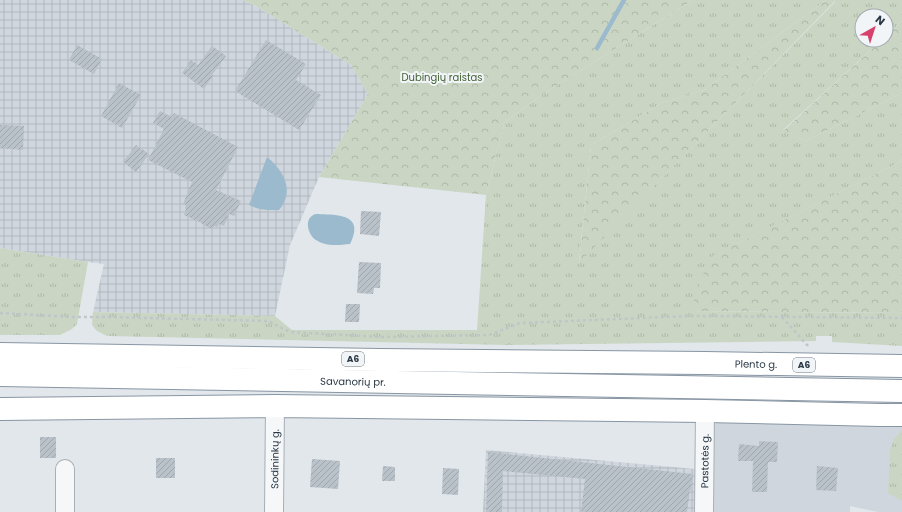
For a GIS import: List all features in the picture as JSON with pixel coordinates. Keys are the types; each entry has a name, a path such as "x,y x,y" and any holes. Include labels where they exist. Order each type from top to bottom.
{"highway":[{"name":"Plento g.","path":"0,354 902,366"},
{"name":"Savanorių pr.","path":"0,375 902,391"},
{"path":"0,409 275,406 902,415"}],"street":[{"name":"Sodininkų g.","path":"274,512 275,406"},
{"name":"Pastotės g.","path":"704,512 705,411"},
{"path":"65,469 65,512"}],"path":[{"path":"0,313 70,317 268,321 290,332 381,337 489,334 520,323 691,316 902,318"},
{"path":"782,317 807,345 814,345"}],"shaded area":[{"path":"0,0 243,0 256,6 351,65 368,94 319,177 290,245 275,316 93,312 104,264 0,248"},
{"path":"728,417 902,421 902,512 878,512 850,506 850,512 712,512 710,434 715,424"},
{"path":"486,450 695,469 695,512 483,512"}],"green space":[{"name":"Dubingių raistas","path":"243,0 693,0 543,94 504,123 486,195 319,177 368,94 351,65 256,6"},
{"path":"693,0 826,0 704,90 662,103 591,145 579,262 835,2 834,0 902,0 902,21 894,28 894,8 854,8 854,48 873,48 783,130 806,141 902,93 902,161 737,244 691,311 902,313 902,346 832,342 832,336 816,336 816,341 507,345 107,336 97,331 92,325 93,312 275,316 292,330 477,330 486,195 504,123 543,94"},
{"path":"826,0 835,1 579,263 591,145 662,103 704,90"},
{"path":"902,21 902,93 806,141 783,131 873,48 894,48 894,28"},
{"path":"902,161 902,313 690,311 709,258"},
{"path":"0,248 88,262 77,324 72,329 60,335 0,335"},
{"path":"902,430 902,501 888,493 890,451 894,439"}],"water":[{"path":"267,157 282,175 287,189 284,203 279,210 260,209 249,205"},
{"path":"313,215 337,215 348,218 354,226 354,233 350,244 328,245 313,238 308,228 308,221"}],"building":[{"path":"266,40 306,64 296,80 321,95 299,130 235,91"},
{"path":"77,45 102,59 94,74 69,60"},
{"path":"212,46 226,56 204,89 182,73 191,60 198,65"},
{"path":"119,83 141,95 122,128 101,116"},
{"path":"160,111 172,117 174,113 238,147 216,190 241,201 234,216 229,214 224,226 219,224 217,227 214,226 212,229 184,215 186,205 183,204 192,182 148,160 164,129 153,123"},
{"path":"0,125 24,126 23,150 0,148"},
{"path":"136,145 149,154 136,172 123,162"},
{"path":"361,211 381,212 379,236 360,234"},
{"path":"359,262 381,263 380,288 374,288 373,294 357,293"},
{"path":"346,304 360,304 359,322 345,322"},
{"path":"40,437 56,437 56,458 40,458"},
{"path":"759,441 778,442 777,462 768,462 767,492 752,492 753,461 738,461 739,444 759,446"},
{"path":"488,452 693,474 687,512 581,512 585,479 503,471 502,512 486,512"},
{"path":"156,458 175,458 175,478 156,478"},
{"path":"312,459 340,461 338,489 310,487"},
{"path":"383,466 395,467 395,481 382,481"},
{"path":"817,466 838,468 836,491 816,490"},
{"path":"443,468 459,469 458,495 442,494"}],"waterway":[{"path":"597,48 624,0"}]}
